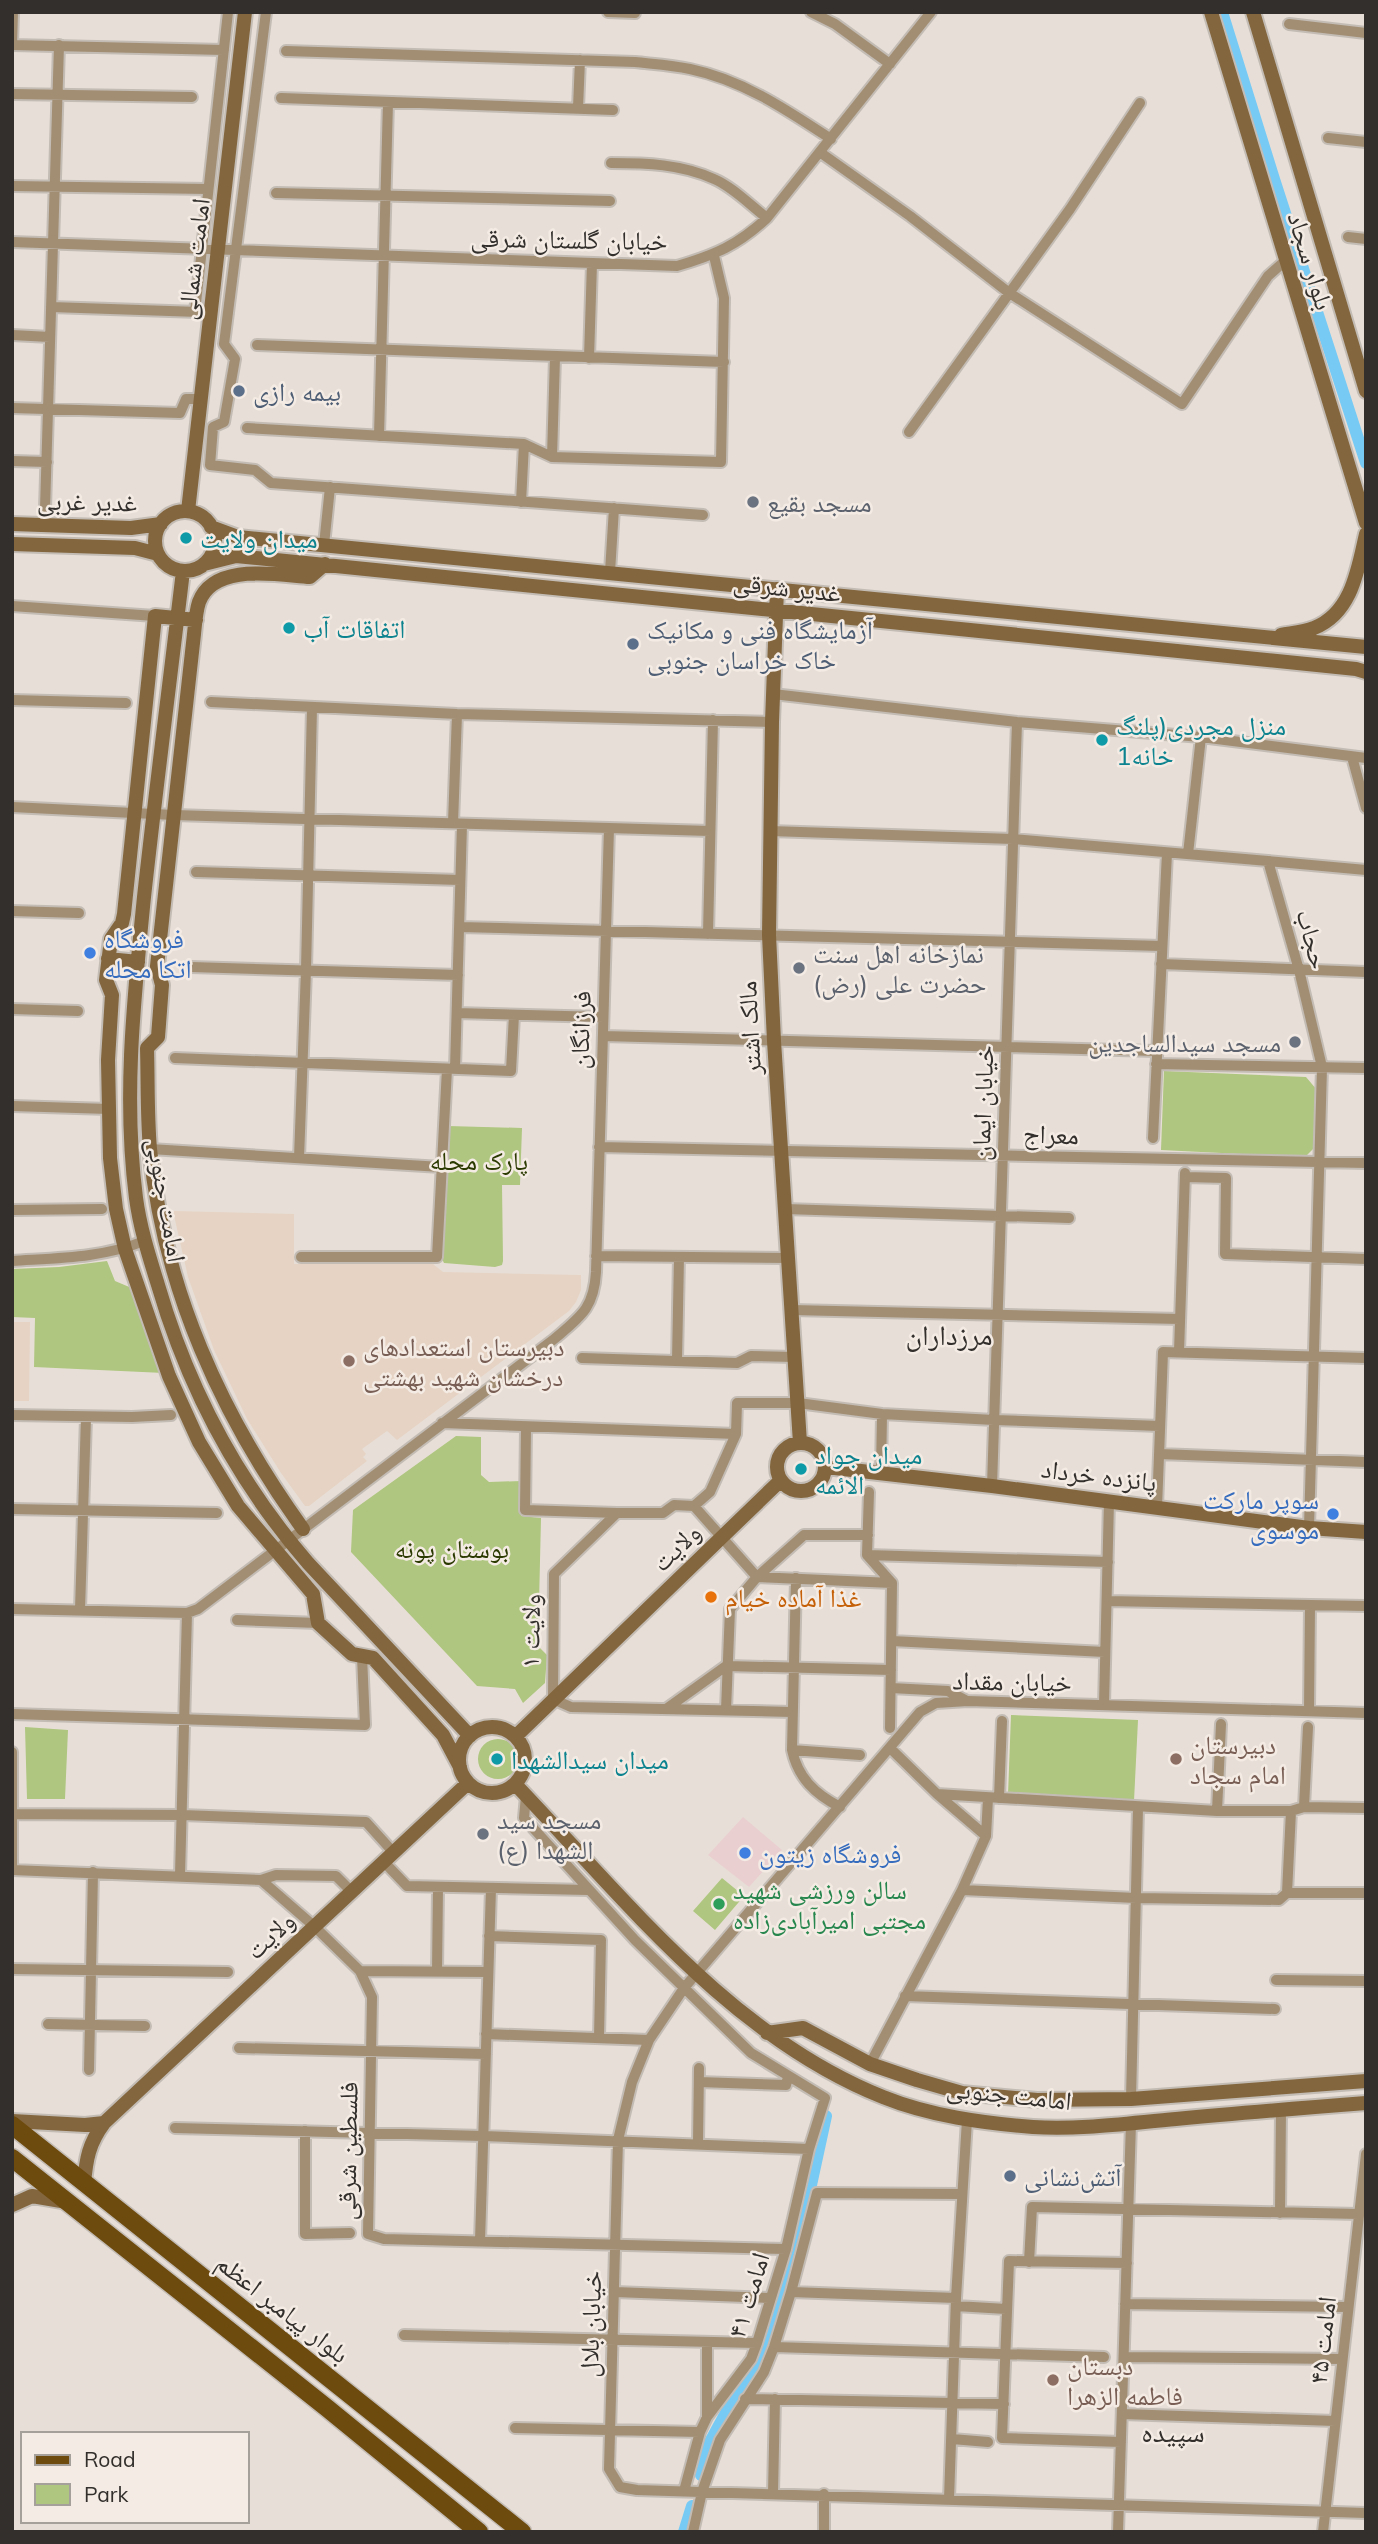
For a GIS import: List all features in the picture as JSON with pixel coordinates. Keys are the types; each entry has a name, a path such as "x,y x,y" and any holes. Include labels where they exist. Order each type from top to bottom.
{"main road":[{"name":"امامت شمالی","path":"188,511 245,12"},
{"name":"بلوار سجاد","path":"1211,12 1366,523"},
{"name":"بلوار سجاد","path":"1253,12 1366,391"},
{"path":"188,511 202,517 211,527 215,544 210,558 204,564 183,571 168,565 158,554 155,538 161,524 173,514 188,511"},
{"name":"غدیر غربی","path":"12,524 131,528 161,524"},
{"name":"غدیر شرقی","path":"211,527 238,537 1366,647"},
{"path":"1265,638 1315,628 1339,611 1357,575 1366,534"},
{"name":"غدیر غربی","path":"12,544 135,548 158,554"},
{"name":"غدیر شرقی","path":"204,564 236,556 325,564 1366,672"},
{"path":"303,1529 277,1493 240,1431 213,1378 185,1309 162,1222 150,1149 147,1048 158,1037 162,985 157,966 200,601 205,591 236,574 310,577 325,564"},
{"name":"امامت جنوبی","path":"183,571 132,1007 129,1103 133,1163 144,1241 189,1375 243,1477 288,1540 470,1736"},
{"name":"مالک اشتر","path":"777,589 769,935 800,1443"},
{"path":"196,620 155,616 122,923 111,939 108,960 106,980 112,995 108,1060 110,1158 116,1209 125,1249 169,1376 199,1442 238,1506 313,1594 318,1623 352,1654 373,1658 443,1735 468,1783 477,1790 495,1793 507,1790 515,1784 526,1766 526,1755 516,1736 495,1727 484,1728 470,1736 461,1748 460,1767"},
{"path":"108,960 138,961"},
{"path":"132,1007 159,1008"},
{"path":"141,1223 162,1222"},
{"path":"800,1443 820,1451 826,1467 821,1481 808,1490 793,1490 781,1480 777,1467 780,1454 790,1445 800,1443"},
{"name":"پانزده خرداد","path":"826,1467 1310,1528 1366,1532"},
{"name":"ولایت","path":"516,1736 781,1480"},
{"name":"ولایت","path":"104,2123 468,1783"},
{"name":"امامت جنوبی","path":"515,1784 695,1974 767,2033 818,2067 873,2093 943,2115 1035,2127 1131,2123 1366,2103"},
{"path":"767,2033 803,2028 870,2064 948,2089 962,2093 1037,2100 1132,2099 1366,2081"},
{"path":"943,2115 948,2089"},
{"path":"1248,2090 1250,2113"},
{"path":"1131,2123 1132,2099"},
{"path":"12,2123 104,2123"},
{"name":"بلوار پیامبر اعظم","path":"12,2123 84,2184 522,2532"},
{"path":"84,2184 85,2166 93,2138 104,2123"},
{"name":"بلوار پیامبر اعظم","path":"12,2158 479,2532"},
{"path":"12,2204 32,2196 67,2202"}],"street":[{"path":"13,12 12,45 224,50"},
{"path":"195,312 228,12"},
{"path":"265,12 224,344 235,359 224,422 213,427 210,465 255,470 271,484 703,515"},
{"path":"608,12 635,13"},
{"path":"811,12 835,24 890,64"},
{"name":"خیابان گلستان شرقی","path":"12,242 677,266 714,256 751,233 767,218 931,12"},
{"path":"1289,24 1366,33"},
{"path":"45,509 59,46"},
{"path":"286,51 635,62 690,69 728,80 773,101 831,139"},
{"path":"578,108 580,60"},
{"path":"12,94 192,97"},
{"path":"281,98 613,110"},
{"path":"379,436 388,102"},
{"path":"909,432 1070,209 1140,103"},
{"path":"1328,138 1366,142"},
{"path":"821,153 910,216 1008,292 1182,404 1268,276 1285,261"},
{"path":"611,163 647,163 677,167 716,180 767,218"},
{"path":"12,186 208,189"},
{"path":"276,193 610,201"},
{"path":"1348,237 1366,239"},
{"path":"247,428 524,444 552,457 721,462 724,298 714,256"},
{"path":"589,358 592,263"},
{"path":"51,307 212,312"},
{"path":"12,335 50,337"},
{"path":"208,344 224,344"},
{"path":"257,345 724,362"},
{"path":"552,457 555,357"},
{"path":"12,408 180,413 186,399 201,399"},
{"path":"521,502 524,444"},
{"path":"12,461 47,462"},
{"path":"324,545 330,487"},
{"path":"610,572 614,508"},
{"path":"12,606 155,616"},
{"path":"773,694 1017,722 1201,737 1366,758"},
{"path":"12,700 126,703"},
{"path":"211,702 457,714 772,722"},
{"path":"299,1158 312,707"},
{"path":"301,1257 438,1257 441,1167 457,1013 460,880 457,714"},
{"path":"708,934 713,720"},
{"name":"خیابان ایمان","path":"992,1486 1017,722"},
{"path":"1188,854 1201,737"},
{"path":"1352,757 1366,808"},
{"path":"12,807 310,820 710,831"},
{"name":"فرزانگان","path":"187,1613 198,1609 580,1317 588,1308 593,1297 596,1256 609,828"},
{"path":"770,831 1013,839 1366,870"},
{"path":"1153,1138 1167,853"},
{"name":"حجاب","path":"1268,861 1299,970 1322,1067 1310,1528"},
{"path":"196,872 460,880"},
{"path":"12,911 79,913"},
{"path":"460,926 1162,946"},
{"path":"1161,964 1366,972"},
{"path":"191,967 458,975"},
{"path":"12,1009 78,1011"},
{"path":"457,1013 603,1017"},
{"path":"175,1058 511,1071 514,1014"},
{"path":"603,1036 1156,1051"},
{"path":"1156,1065 1366,1068"},
{"path":"12,1106 109,1110"},
{"name":"معراج","path":"599,1147 1366,1163"},
{"path":"150,1149 441,1167"},
{"path":"1179,1352 1185,1160"},
{"path":"1185,1177 1226,1178 1225,1254 1366,1258"},
{"path":"12,1210 102,1209"},
{"path":"785,1209 1069,1218"},
{"path":"12,1261 125,1249 144,1241"},
{"path":"596,1256 788,1258"},
{"path":"677,1361 679,1257"},
{"path":"792,1310 1180,1319"},
{"path":"1157,1507 1163,1352 1366,1358"},
{"path":"582,1358 737,1363 751,1356 795,1357"},
{"path":"526,1427 526,1510 663,1513 674,1505 694,1506 710,1492 736,1434 737,1403 798,1404 882,1414 1160,1426"},
{"path":"881,1472 882,1414"},
{"path":"12,1415 171,1415"},
{"path":"80,1610 86,1417"},
{"path":"442,1423 736,1434"},
{"path":"1159,1454 1366,1462"},
{"path":"869,1492 867,1556 892,1583 890,1728"},
{"path":"1104,1705 1109,1501"},
{"path":"694,1506 757,1577 892,1583"},
{"path":"12,1509 217,1513"},
{"name":"ولایت ۱","path":"553,1699 554,1574 617,1513"},
{"path":"726,1710 730,1609 757,1577 804,1535 868,1535"},
{"path":"867,1556 1108,1562"},
{"path":"796,1578 792,1712 792,1750 795,1766 808,1786 840,1807"},
{"path":"1107,1601 1366,1606"},
{"path":"1309,1711 1310,1605"},
{"path":"12,1609 187,1613 180,1875"},
{"path":"237,1619 318,1623"},
{"path":"892,1641 1105,1652"},
{"path":"12,1714 365,1725 362,1656"},
{"path":"666,1709 726,1666 891,1670"},
{"path":"891,1688 948,1691 968,1701"},
{"path":"553,1699 571,1707 792,1712"},
{"name":"خیابان مقداد","path":"695,1974 920,1712 936,1703 968,1701 1366,1713"},
{"path":"870,2064 962,1890 986,1836 1002,1721"},
{"path":"1217,1811 1221,1724"},
{"path":"1304,1807 1308,1727"},
{"path":"890,1748 937,1794 986,1836"},
{"path":"792,1750 860,1755"},
{"path":"12,1752 12,1870 261,1880 276,1875 336,1876 352,1892"},
{"path":"937,1794 1217,1811 1291,1811 1304,1807 1366,1808"},
{"path":"526,1796 524,1818 588,1890 684,1989 751,2053 788,2077 786,2085 699,2082"},
{"path":"1132,2099 1138,1808"},
{"path":"1283,1896 1291,1811"},
{"path":"13,1814 181,1815 366,1822 407,1886 588,1890"},
{"path":"89,2070 93,1872"},
{"name":"فلسطین شرقی","path":"261,1880 360,1971 372,1997 368,2234 384,2239 786,2249"},
{"path":"437,1972 438,1887"},
{"path":"480,2241 491,1888"},
{"path":"962,1890 1136,1898 1366,1893"},
{"path":"489,1936 601,1940 599,2038"},
{"path":"12,1969 228,1972"},
{"path":"360,1971 488,1972"},
{"name":"خیابان بلال","path":"695,1974 649,2040 632,2082 618,2140 609,2469 620,2487 702,2492 1366,2513"},
{"path":"1276,1980 1366,1980"},
{"path":"905,1996 1275,2009"},
{"path":"48,2024 145,2026"},
{"path":"486,2034 649,2040"},
{"path":"239,2048 485,2054"},
{"path":"698,2143 699,2068"},
{"name":"امامت ۴۱","path":"684,2491 700,2432 707,2417 751,2358 757,2343 786,2249 809,2149 825,2098 788,2077"},
{"path":"1280,2213 1281,2110"},
{"path":"949,2499 956,2302 967,2120"},
{"path":"1118,2532 1131,2123"},
{"path":"175,2128 618,2140 809,2149"},
{"path":"306,2131 305,2234 350,2233"},
{"name":"امامت ۴۵","path":"1323,2532 1366,2154"},
{"path":"693,2532 702,2492 720,2440 764,2372 774,2347 792,2292 817,2193 962,2194"},
{"path":"1029,2262 1032,2207 1359,2214"},
{"path":"1121,2442 1002,2438 1006,2309 1009,2261 1127,2263"},
{"path":"615,2292 769,2298"},
{"path":"792,2292 956,2302 1006,2309"},
{"path":"1125,2304 1348,2307"},
{"path":"404,2334 757,2343"},
{"path":"707,2343 707,2417"},
{"path":"774,2347 1104,2357"},
{"path":"1124,2357 1342,2359"},
{"path":"745,2399 1004,2404"},
{"path":"773,2493 775,2399"},
{"path":"1122,2414 1335,2421"},
{"path":"515,2428 700,2432"},
{"path":"952,2439 988,2442"},
{"path":"824,2494 824,2532"}],"shaded area":[{"name":"دبیرستان استعدادهای درخشان شهید بهشتی","path":"173,1211 294,1214 294,1264 433,1264 443,1272 581,1275 581,1290 569,1311 397,1440 387,1431 362,1449 366,1454 363,1457 367,1461 309,1506 305,1506 247,1419 214,1350 188,1277"},
{"path":"12,1322 30,1322 29,1401 12,1401"},
{"name":"فروشگاه زیتون","path":"743,1817 782,1850 749,1887 708,1855"}],"green space":[{"path":"1164,1071 1306,1077 1317,1090 1314,1148 1305,1157 1161,1150"},
{"name":"پارک محله","path":"448,1126 522,1128 520,1185 502,1185 502,1265 495,1267 444,1263 442,1259"},
{"path":"107,1261 115,1281 134,1289 164,1373 34,1367 35,1318 12,1317 12,1269"},
{"name":"بوستان پونه","path":"456,1436 481,1437 481,1475 489,1482 522,1481 521,1516 541,1518 538,1646 547,1655 545,1683 523,1703 515,1689 477,1686 351,1552 353,1510"},
{"path":"1011,1715 1138,1720 1134,1801 1008,1795"},
{"path":"25,1727 68,1730 65,1799 27,1799"},
{"path":"498,1739 506,1740 512,1745 517,1751 517,1767 512,1773 506,1778 498,1779 490,1778 484,1773 479,1767 478,1759 479,1751 484,1745 490,1740"},
{"name":"سالن ورزشی شهید مجتبی امیرآبادی‌زاده","path":"722,1878 744,1896 715,1930 693,1911"}],"waterway":[{"path":"1222,12 1366,463"},
{"path":"701,2475 710,2442 745,2378 764,2355 803,2222 826,2116"},
{"path":"684,2532 692,2506"}],"place":[{"name":"بیمه رازی","path":"239,391"},
{"name":"مسجد بقیع","path":"753,502"},
{"name":"میدان ولایت","path":"186,538"},
{"name":"اتفاقات آب","path":"289,628"},
{"name":"آزمایشگاه فنی و مکانیک خاک خراسان جنوبی","path":"633,644"},
{"name":"منزل مجردی(پلنگ خانه1","path":"1102,740"},
{"name":"فروشگاه اتکا محله","path":"90,953"},
{"name":"نمازخانه اهل سنت حضرت علی (رض)","path":"799,968"},
{"name":"مسجد سیدالساجدین","path":"1295,1042"},
{"name":"دبیرستان استعدادهای درخشان شهید بهشتی","path":"349,1361"},
{"name":"میدان جواد الائمه","path":"801,1469"},
{"name":"سوپر مارکت موسوی","path":"1333,1514"},
{"name":"غذا آماده خیام","path":"711,1597"},
{"name":"میدان سیدالشهدا","path":"497,1759"},
{"name":"دبیرستان امام سجاد","path":"1176,1759"},
{"name":"مسجد سید الشهدا (ع)","path":"483,1834"},
{"name":"فروشگاه زیتون","path":"745,1853"},
{"name":"سالن ورزشی شهید مجتبی امیرآبادی‌زاده","path":"719,1904"},
{"name":"آتش‌نشانی","path":"1010,2176"},
{"name":"دبستان فاطمه الزهرا","path":"1053,2380"}],"district":[{"name":"مرزداران","path":"949,1334"},
{"name":"سپیده","path":"1173,2431"}]}
